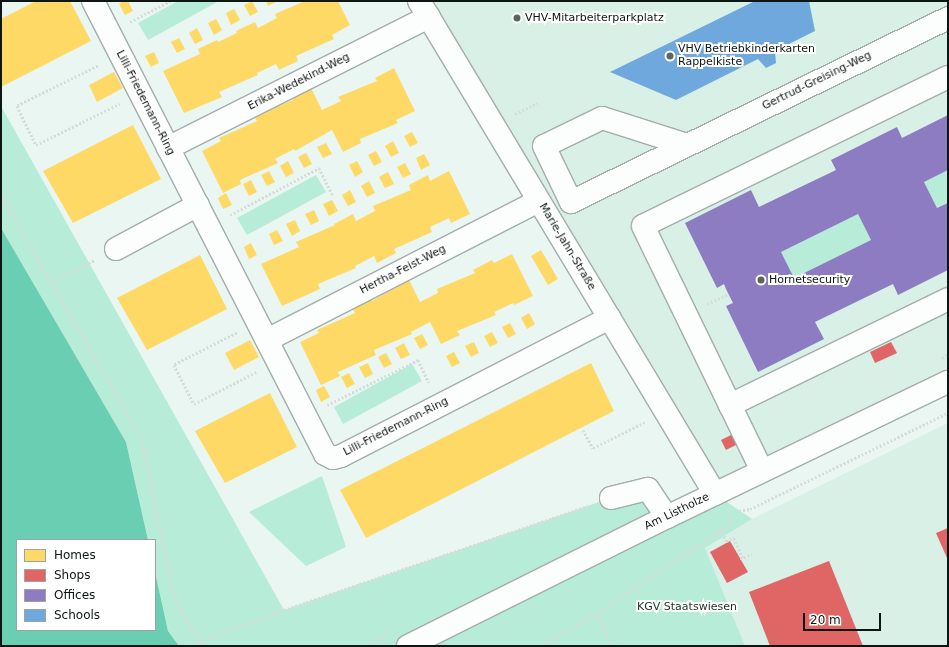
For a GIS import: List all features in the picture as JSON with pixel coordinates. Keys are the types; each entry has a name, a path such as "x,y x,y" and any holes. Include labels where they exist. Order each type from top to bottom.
{"street":[{"name":"Lilli-Friedemann-Ring","path":"93,1 325,454 332,458 610,318"},
{"name":"Erika-Wedekind-Weg","path":"168,148 424,9"},
{"name":"Marie-Jahn-Straße","path":"424,9 715,494"},
{"name":"Gertrud-Greising-Weg","path":"686,145 602,118 544,146 571,202 948,18"},
{"path":"762,471 643,226 948,77"},
{"name":"Hertha-Feist-Weg","path":"262,331 539,201"},
{"path":"116,249 198,205"},
{"path":"730,405 948,299"},
{"name":"Am Listholze","path":"408,646 667,517 948,382"},
{"path":"611,498 648,489 667,517"}],"path":[{"path":"133,28 130,22 170,1"},
{"path":"121,55 17,106 36,145 141,94"},
{"path":"233,222 229,215 319,168 333,195"},
{"path":"1,195 53,282 143,441 174,597 203,646"},
{"path":"53,282 93,261"},
{"path":"262,331 174,365 194,404 278,361"},
{"path":"330,411 327,406 418,360 430,385"},
{"path":"583,430 593,448 652,418"},
{"path":"200,641 292,607 611,498"},
{"path":"541,646 598,613 732,523 727,514"},
{"path":"721,530 726,541 734,538 742,558 752,554"},
{"path":"598,613 611,646"}],"shaded area":[{"path":"419,1 948,1 948,382 715,494"},
{"path":"1,228 126,442 148,539 16,539 16,631 156,631 156,577 168,631 179,646 1,646"},
{"path":"948,423 948,646 745,646 705,548 752,519"}],"green space":[{"path":"178,1 219,1 148,40 138,23"},
{"name":"KGV Staatswiesen","path":"1,106 284,610 605,500 648,489 667,517 715,494 752,519 705,548 745,646 179,646 168,631 156,577 156,539 148,539 126,442 1,228"},
{"path":"948,170 948,203 937,208 924,182"},
{"path":"316,175 326,192 247,235 237,218"},
{"path":"858,214 871,240 794,278 781,252"},
{"path":"412,364 422,381 343,424 334,407"},
{"path":"322,476 346,547 306,566 249,512"}],"building: Homes":[{"path":"36,1 70,1 91,41 1,87 1,19"},
{"path":"124,1 128,1 133,11 125,15 119,4"},
{"path":"252,1 258,12 250,16 244,5"},
{"path":"266,1 278,1 268,6"},
{"path":"305,1 338,1 350,25 332,35 334,39 296,56 298,61 279,70 276,64 257,73 258,75 219,92 222,97 184,113 163,71 200,54 198,49 237,33 236,31 255,22 258,28 277,18 275,14"},
{"path":"234,9 240,20 231,25 226,13"},
{"path":"216,19 222,30 214,35 208,23"},
{"path":"197,28 203,40 195,44 189,33"},
{"path":"179,38 185,49 177,53 171,42"},
{"path":"154,52 159,63 151,67 145,56"},
{"path":"394,68 415,111 396,120 398,123 360,139 361,143 343,152 332,130 295,151 294,149 275,159 278,163 240,180 241,184 223,193 202,151 221,141 219,138 257,121 254,116 293,100 292,98 311,88 322,110 341,101 338,97 377,81 375,78"},
{"path":"114,72 123,88 97,102 89,85"},
{"path":"133,125 161,179 73,223 43,171"},
{"path":"412,132 418,143 410,147 404,136"},
{"path":"393,141 399,153 391,157 385,146"},
{"path":"326,143 332,154 323,158 317,147"},
{"path":"376,151 382,162 374,166 368,155"},
{"path":"306,153 312,164 304,168 298,157"},
{"path":"424,154 430,165 421,170 416,158"},
{"path":"288,161 294,173 286,177 280,166"},
{"path":"357,161 363,172 355,177 349,165"},
{"path":"405,163 411,174 403,178 397,167"},
{"path":"269,171 275,182 267,186 261,175"},
{"path":"449,171 470,214 451,223 449,218 430,227 432,232 394,249 396,253 377,263 374,256 355,266 356,268 318,284 320,289 282,306 261,264 299,247 296,242 335,225 334,224 353,214 356,221 375,211 373,206 411,190 409,185 428,175 430,181"},
{"path":"388,172 394,184 385,188 379,177"},
{"path":"251,180 257,192 249,196 243,184"},
{"path":"369,181 375,193 367,197 361,186"},
{"path":"350,190 356,202 348,206 342,195"},
{"path":"226,193 232,205 223,209 218,198"},
{"path":"332,200 338,211 329,216 323,204"},
{"path":"314,210 319,221 311,225 305,214"},
{"path":"295,220 300,231 292,236 286,224"},
{"path":"277,230 283,241 274,245 269,234"},
{"path":"251,243 257,255 249,259 244,247"},
{"path":"541,250 558,279 548,285 531,256"},
{"path":"512,254 533,296 514,305 513,303 494,312 496,315 457,331 460,335 441,344 430,322 411,332 412,334 374,350 376,355 338,372 340,376 321,385 300,342 319,333 317,330 355,313 352,308 371,299 372,301 409,280 420,302 438,293 437,289 475,273 473,270 492,260 494,263"},
{"path":"200,255 227,309 147,350 117,298"},
{"path":"529,313 535,324 527,329 521,318"},
{"path":"510,323 516,334 508,338 502,327"},
{"path":"492,332 498,343 490,347 484,336"},
{"path":"422,334 428,345 420,349 414,338"},
{"path":"250,340 259,357 234,370 225,353"},
{"path":"474,342 479,353 471,357 465,346"},
{"path":"404,343 410,355 401,359 395,348"},
{"path":"454,352 460,363 452,367 446,356"},
{"path":"386,353 392,364 384,368 378,357"},
{"path":"368,363 373,374 365,378 359,367"},
{"path":"591,363 614,411 366,538 340,490"},
{"path":"349,373 355,384 347,388 341,377"},
{"path":"324,386 330,397 321,402 316,390"},
{"path":"270,393 297,447 225,483 195,431"}],"building: Shops":[{"path":"891,342 897,353 875,363 870,352"},
{"path":"733,434 738,444 726,450 721,440"},
{"path":"948,528 948,558 947,558 936,533"},
{"path":"730,541 748,572 727,583 710,552"},
{"path":"829,561 863,646 770,646 749,592"}],"building: Offices":[{"path":"948,115 948,170 924,182 937,208 948,203 948,270 898,295 893,284 815,322 824,339 758,372 726,306 733,303 724,284 717,288 685,223 751,190 759,207 836,170 831,160 897,127 902,138","holes":["858,214 871,240 794,278 781,252"]}],"building: Schools":[{"path":"755,1 809,1 815,31 775,51 776,63 766,68 758,59 676,100 610,72"}],"place":[{"name":"VHV-Mitarbeiterparkplatz","path":"517,18"},
{"name":"VHV Betriebkinderkarten Rappelkiste","path":"670,56"},
{"name":"Hornetsecurity","path":"761,280"}]}
